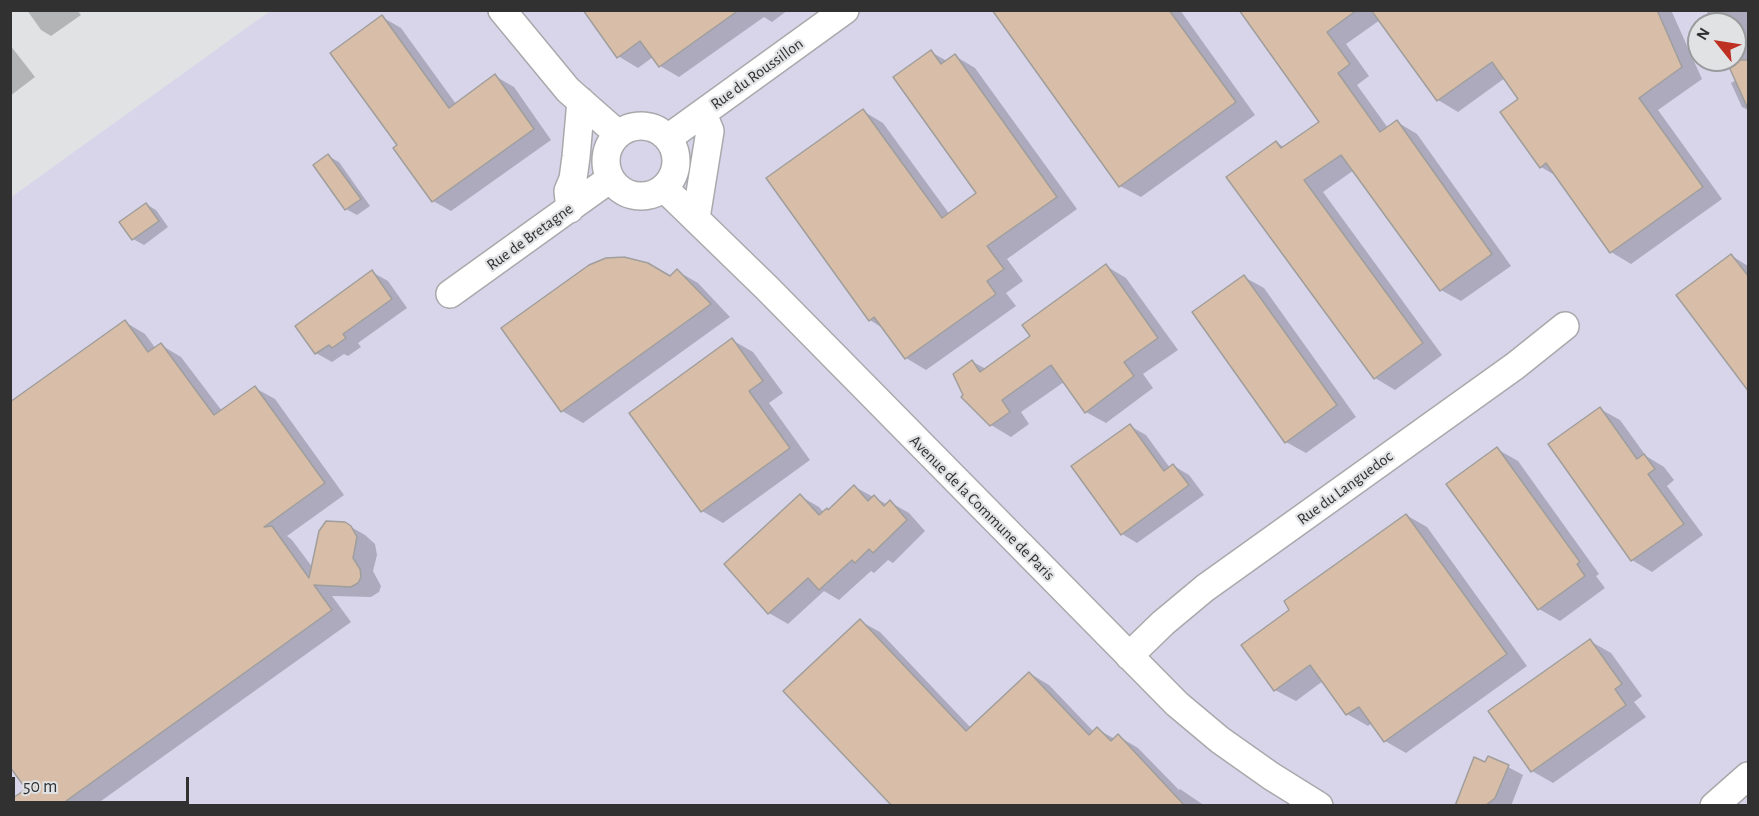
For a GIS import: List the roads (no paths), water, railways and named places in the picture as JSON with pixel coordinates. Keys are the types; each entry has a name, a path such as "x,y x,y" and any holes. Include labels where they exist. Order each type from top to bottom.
{"street":[{"path":"502,10 568,90 618,134"},
{"name":"Rue du Roussillon","path":"668,138 845,10"},
{"path":"570,209 568,190 573,179 581,101"},
{"path":"696,218 710,131 703,114"},
{"path":"644,125 657,129 668,138 675,150 676,164 672,177 664,188 650,195 635,196 621,190 610,179 606,168 606,155 610,143 618,134 630,127 644,125"},
{"name":"Rue de Bretagne","path":"450,294 610,179"},
{"name":"Avenue de la Commune de Paris","path":"664,188 767,288 1177,704 1220,740 1319,806"},
{"name":"Rue du Languedoc","path":"1129,656 1163,623 1205,588 1515,366 1565,326"},
{"path":"1714,806 1749,776"}]}
